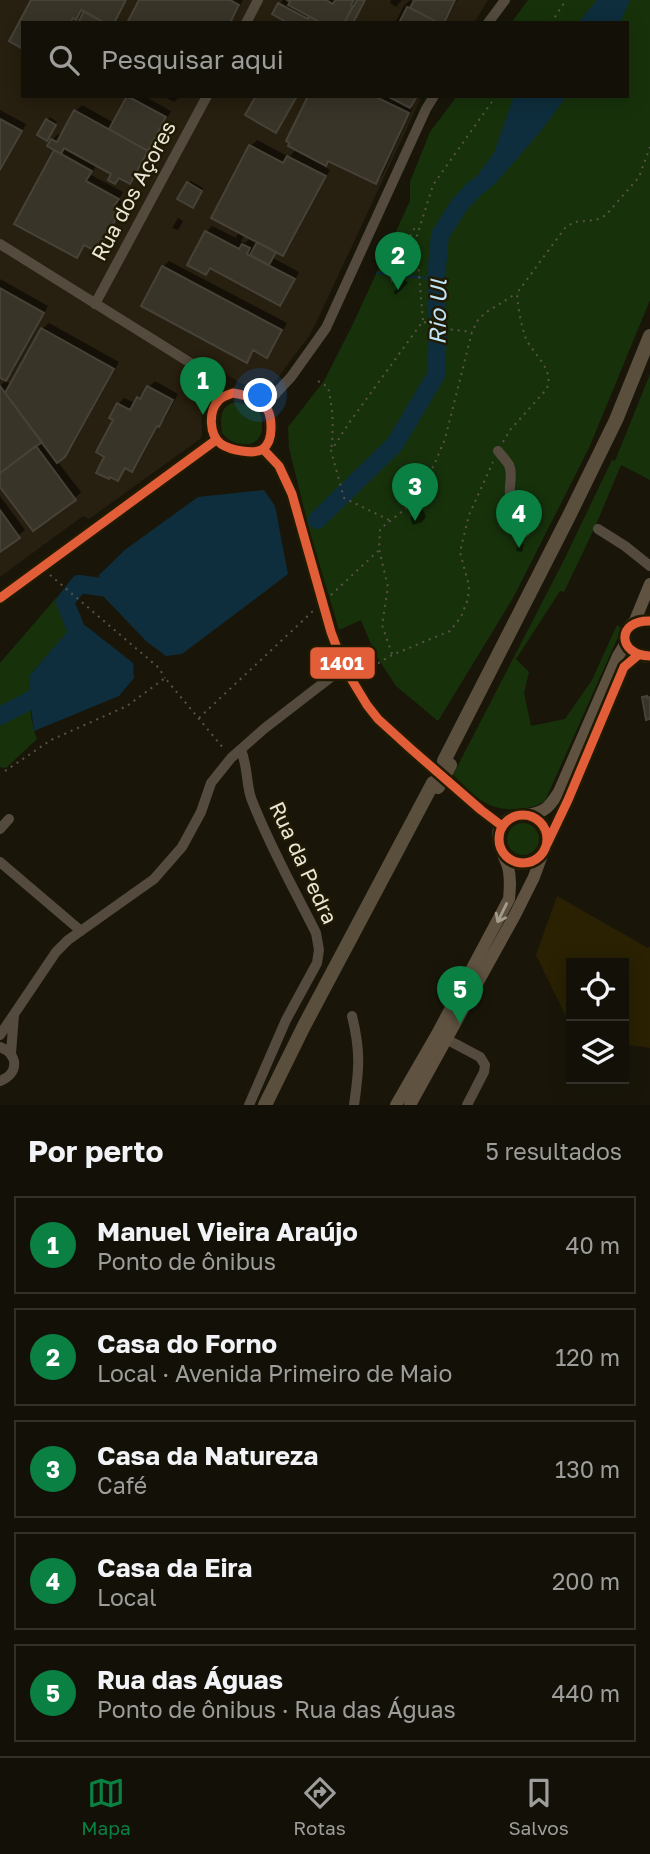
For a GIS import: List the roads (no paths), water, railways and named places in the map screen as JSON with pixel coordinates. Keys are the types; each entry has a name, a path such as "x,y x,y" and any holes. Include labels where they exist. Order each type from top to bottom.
{"highway":[{"path":"447,763 610,432 650,336"},
{"path":"265,1105 304,1026 576,520 622,424 650,354"},
{"path":"275,1105 435,785"}],"main road":[{"path":"634,623 650,584"},
{"path":"645,658 628,648 626,632 639,620 650,621"},
{"path":"396,1105 438,1034 509,899 508,868 500,848 499,833 502,826 513,816 541,813 550,806 559,792 626,643"},
{"path":"410,1105 534,877 624,667 645,658"},
{"path":"500,848 509,860 524,864 538,859 545,849 545,829 541,822 527,815"}],"street":[{"path":"247,21 258,0"},
{"path":"489,21 505,0"},
{"name":"Rua dos Açores","path":"95,304 206,98"},
{"path":"265,405 291,377 326,328 433,98"},
{"path":"0,244 213,377 222,396"},
{"path":"233,393 256,399 265,405 270,414 271,437 263,449 248,453 223,446 216,440 212,432 213,407 222,396 233,393"},
{"path":"0,598 216,440"},
{"path":"263,449 279,466 292,495 331,632 344,667 367,705 378,719 502,826"},
{"path":"498,451 511,472 509,492 524,523 525,532"},
{"path":"598,528 650,566"},
{"path":"0,1035 55,952 154,879 182,847 201,812 211,783 231,758 344,667"},
{"name":"Rua da Pedra","path":"241,750 246,762 250,794 268,837 316,933 319,950 317,963 286,1020 249,1105"},
{"path":"0,829 9,819"},
{"path":"0,862 81,931"},
{"path":"1,1082 14,1069 11,1053 14,1015"},
{"path":"352,1016 358,1040 359,1068 354,1105"},
{"path":"447,1040 480,1057 485,1065 467,1105"},
{"path":"0,1047 11,1053"}],"water":[{"path":"597,0 630,0 621,21 580,21"},
{"path":"513,98 566,98 495,184 468,205 460,204 467,189 494,153"},
{"path":"264,490 275,506 288,574 182,654 166,656 146,641 103,596 99,575 126,549 198,497"},
{"path":"74,624 86,626 133,663 134,678 119,696 34,731 30,675"}],"waterway":[{"name":"Rio Ul","path":"317,520 395,444 436,375 436,279 440,235 460,204 475,188"},
{"path":"377,273 391,274"},
{"path":"397,275 436,279"},
{"name":"Rio Ul","path":"77,647 78,634 65,602 79,584 123,590"},
{"name":"Rio Ul","path":"0,716 50,690"}],"place":[{"name":"Casa do Forno","path":"398,290"},
{"name":"Manuel Vieira Araújo","path":"203,415"},
{"name":"Casa da Natureza","path":"415,521"},
{"name":"Casa da Eira","path":"519,548"},
{"name":"Rua das Águas","path":"460,1024"}]}
